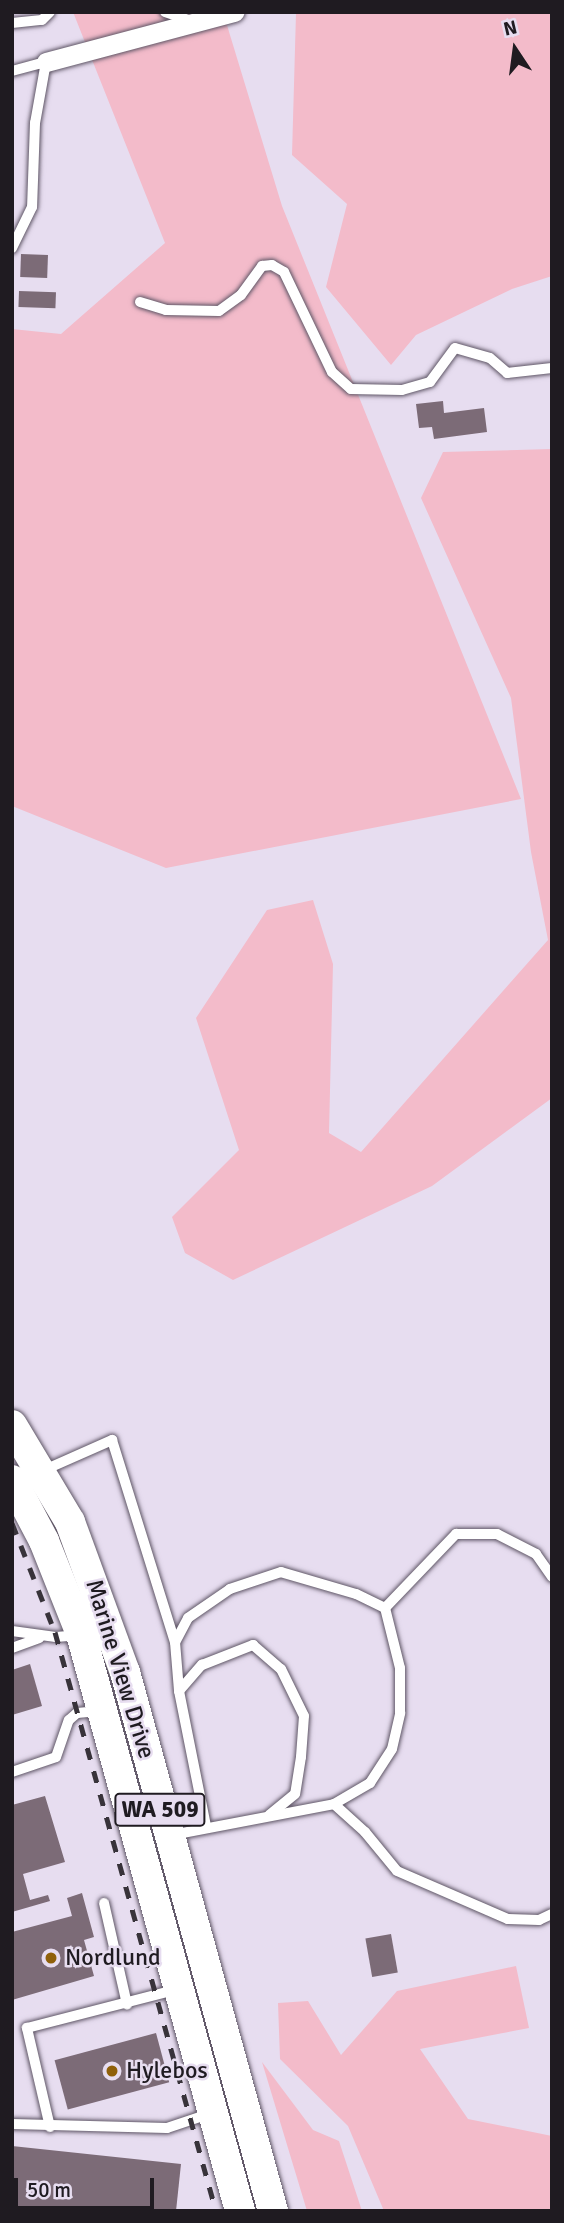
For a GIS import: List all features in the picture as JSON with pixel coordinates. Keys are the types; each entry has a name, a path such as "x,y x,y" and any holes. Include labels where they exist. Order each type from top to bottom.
{"main road":[{"name":"Marine View Drive","path":"12,1425 42,1471 91,1571 125,1672 167,1837 272,2211"},
{"name":"Marine View Drive","path":"12,1480 54,1563 81,1634 240,2211"}],"street":[{"path":"46,62 234,12"}],"lane":[{"path":"12,23 41,20 50,12"},
{"path":"165,12 194,22"},
{"path":"12,71 46,62 35,123 32,206 12,248"},
{"path":"139,302 166,310 219,311 240,295 262,266 272,265 284,272 304,306 332,372 351,389 402,390 429,382 455,348 490,358 507,373 552,368"},
{"path":"42,1471 112,1440 175,1642 179,1691 205,1826"},
{"path":"385,1608 456,1534 497,1534 536,1554 552,1577"},
{"path":"175,1642 188,1618 230,1589 281,1572 356,1594 385,1608"},
{"path":"167,1837 205,1826 267,1818 334,1804 370,1783 392,1749 400,1713 400,1668 385,1608"},
{"path":"12,1631 43,1636 81,1634"},
{"path":"12,1648 43,1636"},
{"path":"179,1691 202,1665 253,1645 281,1669 304,1716 301,1757 295,1794 267,1818"},
{"path":"12,1772 56,1758 69,1720 77,1713 103,1711"},
{"path":"334,1804 365,1832 397,1871 508,1919 539,1920 552,1914"},
{"path":"104,1903 127,2004"},
{"path":"50,2127 27,2028 179,1989"},
{"path":"12,2124 167,2128 213,2113"}],"shaded area":[{"path":"73,12 223,12 282,206 521,799 166,868 12,806 12,329 61,334 165,243"},
{"path":"552,12 552,276 512,289 416,335 391,365 326,287 347,204 292,155 296,13"},
{"path":"552,449 552,1098 432,1186 233,1280 185,1253 172,1217 239,1150 196,1018 267,910 313,900 333,964 329,1133 361,1152 548,940 531,852 511,698 421,498 443,452"},
{"path":"516,1966 529,2028 420,2049 468,2119 552,2136 552,2211 384,2211 348,2126 280,2059 278,2003 308,2001 341,2055 397,1991"},
{"path":"262,2062 313,2130 339,2141 362,2211 307,2211"}],"building":[{"path":"21,254 48,255 47,278 20,277"},
{"path":"19,291 56,292 55,308 18,307"},
{"path":"443,401 444,413 484,408 487,432 434,439 432,427 419,428 416,404"},
{"path":"30,1664 42,1706 12,1715 12,1670"},
{"path":"45,1796 65,1862 23,1874 30,1900 48,1895 50,1901 12,1912 12,1805"},
{"name":"Nordlund","path":"82,1893 94,1937 84,1940 94,1976 12,2000 12,1932 72,1916 67,1898"},
{"path":"391,1934 398,1972 372,1977 365,1939"},
{"name":"Hylebos","path":"156,2033 169,2082 68,2109 55,2060"},
{"path":"12,2146 181,2164 176,2211 12,2211"}],"railway":[{"path":"12,1523 55,1632 216,2211"}],"place":[{"name":"Nordlund","path":"51,1958"},
{"name":"Hylebos","path":"112,2071"}]}
